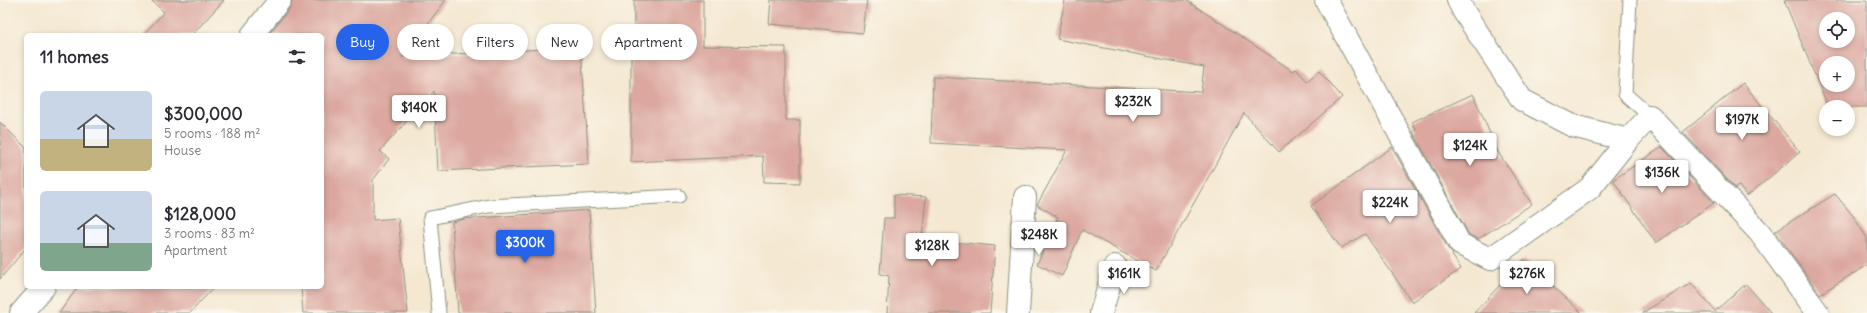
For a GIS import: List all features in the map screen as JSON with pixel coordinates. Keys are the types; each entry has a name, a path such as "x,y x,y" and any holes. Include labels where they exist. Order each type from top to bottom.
{"street":[{"path":"254,33 280,0"},
{"path":"1326,0 1460,244 1490,259 1590,188 1628,140 1650,116 1760,233 1818,313"},
{"path":"1458,0 1464,12 1522,100 1573,126 1628,140"},
{"path":"1018,313 1025,197"},
{"path":"1101,313 1115,266"},
{"path":"21,313 42,289"}],"lane":[{"path":"1630,0 1625,94 1650,116"},
{"path":"439,313 430,218 489,206 679,196"}],"building":[{"path":"151,0 224,0 194,33 145,33 164,12"},
{"path":"292,0 446,0 427,24 397,24 397,60 454,60 454,54 462,54 462,60 528,60 528,50 536,50 536,60 582,60 589,164 438,171 434,91 380,151 389,159 373,180 373,220 398,218 408,313 303,313 301,289 324,289 324,33 270,33 290,8"},
{"path":"634,0 703,0 703,46 786,47 786,120 800,120 800,183 764,182 763,156 631,162 631,60 697,60 697,24 634,24"},
{"path":"771,0 867,0 863,33 769,24"},
{"path":"1065,0 1186,0 1293,71 1296,69 1307,81 1319,71 1342,97 1279,152 1244,113 1156,271 1082,230 1062,276 1037,264 1058,217 1037,205 1067,150 931,143 933,77 1201,92 1204,67 1057,39"},
{"path":"1784,0 1867,0 1867,107 1855,107 1855,100 1825,100 1822,92 1855,92 1855,56 1819,56 1819,85"},
{"path":"1743,83 1800,152 1747,196 1739,186 1735,188 1683,132"},
{"path":"1473,94 1498,152 1532,204 1478,239 1469,235 1413,132 1416,130 1412,122"},
{"path":"0,122 24,146 24,250 0,279"},
{"path":"1392,147 1461,269 1412,302 1365,234 1341,248 1311,206"},
{"path":"1662,147 1714,203 1656,243 1613,180"},
{"path":"1835,194 1854,217 1867,238 1867,265 1820,294 1775,231"},
{"path":"894,195 926,197 922,239 995,246 990,313 887,313 889,276 880,274 884,218 894,218"},
{"path":"589,210 596,313 458,313 452,222 464,219"},
{"path":"1524,259 1582,313 1474,313"},
{"path":"1691,283 1715,311 1746,284 1771,313 1642,313"},
{"path":"77,289 212,289 190,313 59,313"}]}
